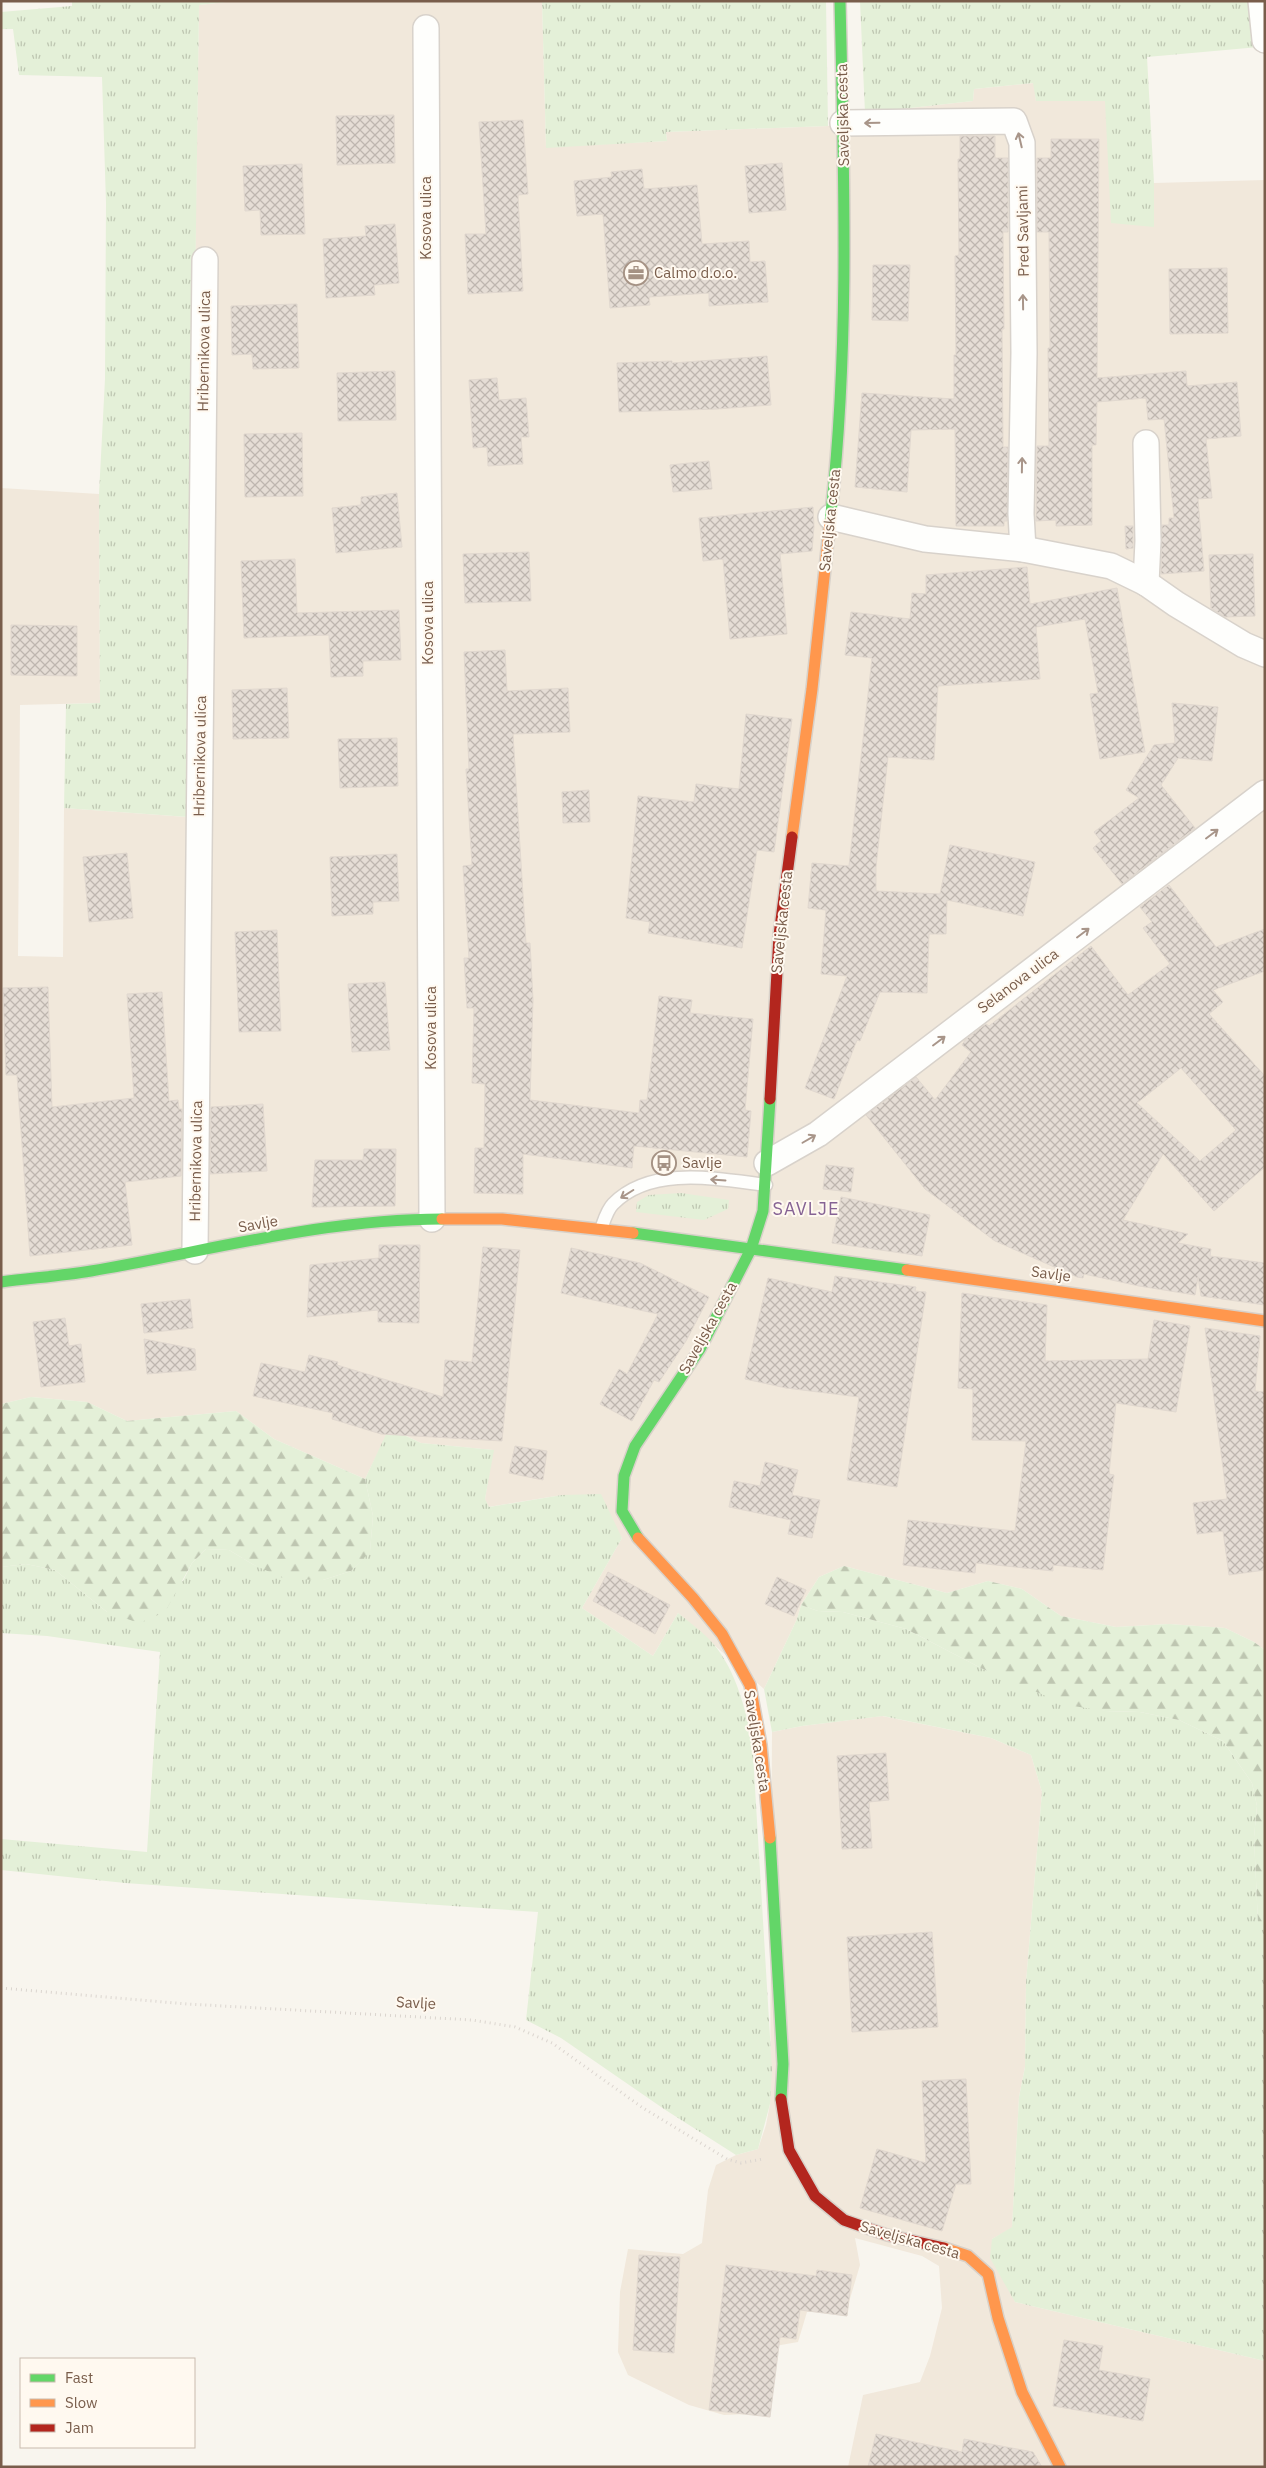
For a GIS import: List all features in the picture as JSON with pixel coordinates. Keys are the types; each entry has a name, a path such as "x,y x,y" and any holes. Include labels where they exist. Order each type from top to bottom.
{"street":[{"name":"Saveljska cesta","path":"840,1 844,123 842,364 831,517 812,689 779,936 768,1106 767,1174 763,1211 751,1249 700,1349 635,1446 624,1476 622,1510 634,1534 693,1598 722,1634 750,1685 761,1745 773,1872 783,2064 781,2107 790,2150 815,2196 844,2220 886,2235 937,2246 968,2256 988,2274 998,2318 1022,2392 1048,2447 1060,2467"},
{"path":"1261,1 1265,40"},
{"name":"Kosova ulica","path":"426,28 432,1219"},
{"name":"Pred Savljami","path":"844,123 1014,121 1022,143 1024,353 1021,514 1023,549"},
{"name":"Hribernikova ulica","path":"194,1251 205,260"},
{"path":"1146,443 1148,541 1146,582"},
{"path":"831,517 924,539 1023,549 1111,566 1146,582 1176,604 1244,645 1265,654"},
{"name":"Selanova ulica","path":"767,1174 1265,793"},
{"name":"Savlje","path":"1,1282 90,1271 258,1238 355,1224 432,1219 542,1222 751,1249 1265,1321"}],"lane":[{"path":"601,1229 612,1205 633,1190 653,1182 685,1178 767,1174"}],"path":[{"name":"Savlje","path":"1,1988 187,2004 472,2020 515,2027 552,2043 643,2108 726,2158 741,2163 790,2150"}],"shaded area":[{"path":"235,1 542,1 546,147 667,141 666,132 828,126 865,113 973,101 974,89 1034,83 1036,101 1105,100 1154,227 1154,183 1265,180 1265,1650 1254,1642 1225,1628 1169,1624 1116,1627 1061,1616 1022,1589 988,1581 947,1593 844,1566 819,1577 801,1605 797,1619 764,1689 678,1613 653,1656 582,1608 622,1538 617,1531 562,1495 488,1507 485,1499 493,1450 421,1443 390,1428 365,1479 274,1439 236,1411 127,1421 87,1402 31,1397 1,1404 1,488 99,494 100,703 20,705 18,956 63,957 64,808 187,817 199,5"},
{"path":"882,1716 991,1738 1031,1755 1042,1792 1026,1982 1025,2067 1019,2097 1012,2228 992,2239 1015,2302 1265,2361 1265,2467 848,2467 863,2395 920,2382 930,2356 942,2308 939,2266 922,2256 855,2238 860,2265 846,2312 807,2312 798,2342 775,2346 768,2413 724,2415 689,2405 628,2375 618,2352 620,2292 628,2249 683,2254 702,2243 708,2190 716,2165 736,2155 758,2149 766,2125 770,2104 772,1732 802,1726"}],"green space":[{"path":"72,1 235,1 199,5 188,817 64,808 66,704 100,703 99,494 105,379 106,203 102,77 19,75 13,29 1,29 1,12 72,6"},
{"path":"542,1 826,1 828,126 666,132 667,141 546,148"},
{"path":"860,1 1255,1 1259,47 1147,57 1154,183 1154,227 1111,223 1105,101 1036,101 1033,83 974,89 973,101 865,113"},
{"path":"681,1193 729,1200 728,1209 704,1220 636,1212 637,1202 649,1195"},
{"path":"31,1397 87,1402 127,1421 236,1411 274,1439 365,1479 373,1516 370,1552 351,1571 323,1580 285,1579 254,1565 229,1550 206,1549 192,1563 165,1612 139,1623 107,1612 55,1570 26,1564 1,1567 1,1404"},
{"path":"389,1428 421,1443 494,1450 485,1499 489,1507 562,1495 601,1494 622,1538 582,1608 653,1656 678,1613 708,1638 725,1660 737,1685 752,1738 772,2070 770,2104 758,2149 736,2155 664,2109 561,2038 526,2020 538,1912 125,1883 1,1870 1,1839 147,1852 160,1652 47,1636 1,1633 1,1567 26,1564 55,1570 107,1612 183,1581 192,1563 206,1549 229,1550 254,1565 323,1580 351,1571 370,1551 373,1516 365,1479"},
{"path":"844,1566 947,1593 988,1581 1022,1589 1061,1616 1116,1627 1169,1624 1225,1628 1254,1642 1265,1650 1265,1930 1258,1924 1254,1837 1257,1806 1252,1783 1223,1741 1179,1720 1140,1712 1105,1711 1067,1705 983,1669 906,1629 843,1612 818,1611 801,1605 819,1577"},
{"path":"801,1605 818,1611 843,1612 906,1629 983,1669 1105,1711 1140,1712 1179,1720 1223,1741 1252,1783 1257,1806 1254,1837 1258,1923 1265,1930 1265,2361 1015,2302 990,2258 992,2239 1012,2227 1019,2097 1025,2067 1026,1982 1042,1792 1031,1755 991,1738 883,1716 802,1726 772,1732 764,1689 797,1619"}],"building":[{"path":"394,115 395,163 337,165 336,116"},
{"path":"523,120 528,194 518,195 523,291 468,294 465,234 486,234 479,122"},
{"path":"960,136 995,136 995,158 1008,158 1008,232 1003,232 1003,447 1008,447 1007,521 1004,521 1004,526 956,526 955,429 911,430 907,492 855,487 862,393 954,399 954,355 956,355 955,256 959,255 958,159 960,159"},
{"path":"1051,139 1099,139 1097,378 1186,371 1187,386 1237,382 1241,436 1206,439 1212,498 1198,499 1204,571 1161,574 1162,525 1169,525 1169,518 1174,518 1164,419 1148,420 1146,398 1097,402 1096,445 1092,445 1092,525 1056,526 1056,520 1036,521 1037,446 1049,446 1048,348 1050,348 1049,232 1037,232 1037,158 1051,158"},
{"path":"782,163 786,210 749,213 745,166"},
{"path":"302,164 305,234 261,235 260,210 245,211 243,166"},
{"path":"642,169 644,189 697,185 702,244 749,241 750,262 765,261 768,302 709,306 709,293 649,297 650,305 610,308 603,214 577,216 574,181 612,177 611,172"},
{"path":"395,224 399,283 374,285 375,295 326,298 323,239 366,236 365,226"},
{"path":"873,265 910,265 908,321 872,320"},
{"path":"1227,268 1228,333 1170,334 1169,269"},
{"path":"297,304 299,368 253,369 252,354 232,355 231,306"},
{"path":"767,356 771,405 717,409 619,412 617,363 672,361 672,363"},
{"path":"395,371 396,420 338,421 337,373"},
{"path":"497,378 499,400 526,398 529,437 521,437 523,464 488,466 487,447 473,448 469,380"},
{"path":"302,433 303,496 245,497 244,434"},
{"path":"709,461 712,489 673,492 670,465"},
{"path":"397,493 402,547 336,553 332,508 361,505 361,497"},
{"path":"813,507 812,551 780,554 787,634 730,639 723,559 703,561 699,518"},
{"path":"1125,526 1133,526 1133,548 1126,549"},
{"path":"529,552 531,601 465,603 463,554"},
{"path":"1253,554 1255,616 1225,617 1211,608 1209,555"},
{"path":"295,559 297,613 399,610 401,660 363,661 363,676 331,677 329,635 244,638 241,561"},
{"path":"1027,567 1030,604 1117,588 1145,752 1100,759 1090,694 1098,693 1085,619 1036,627 1040,679 938,686 934,760 888,757 876,867 876,891 940,894 950,845 1035,862 1023,916 947,900 946,934 929,934 927,993 880,992 860,1041 857,1040 834,1099 805,1088 847,976 821,974 826,910 808,908 812,863 849,866 872,658 845,655 851,612 910,619 912,593 926,594 926,575"},
{"path":"11,625 77,626 77,676 11,675"},
{"path":"505,650 507,691 568,688 570,732 513,734 526,943 530,943 533,1000 530,1100 639,1113 640,1100 647,1100 659,996 692,1000 690,1013 753,1019 745,1110 751,1111 747,1157 634,1146 632,1168 523,1154 523,1194 474,1193 475,1148 484,1148 485,1084 472,1083 474,1008 467,1008 464,958 469,958 463,866 472,865 466,769 469,769 464,652"},
{"path":"287,688 289,738 233,739 232,690"},
{"path":"1172,703 1218,707 1212,761 1178,758 1161,785 1195,828 1122,884 1093,848 1101,841 1094,832 1139,798 1126,790 1154,745 1175,743"},
{"path":"746,714 792,719 774,852 757,850 742,948 648,933 650,922 626,918 638,796 694,802 696,784 739,789"},
{"path":"397,738 398,786 340,788 338,739"},
{"path":"589,790 590,822 563,823 562,792"},
{"path":"127,853 133,918 89,922 83,857"},
{"path":"397,854 399,901 373,902 373,914 332,916 330,857"},
{"path":"1169,885 1216,947 1265,929 1265,971 1213,990 1223,1002 1209,1014 1265,1076 1265,1167 1214,1211 1163,1154 1123,1220 1188,1234 1178,1243 1211,1249 1210,1256 1265,1263 1265,1305 1201,1296 1198,1277 1195,1295 1139,1286 1084,1274 1083,1278 1077,1277 995,1241 925,1189 866,1115 916,1077 935,1100 971,1052 962,1045 965,1040 986,1024 989,1026 1091,946 1128,995 1170,964 1143,928 1152,922 1140,907","holes":["1181,1068 1236,1130 1200,1161 1137,1103"]},
{"path":"277,930 281,1031 239,1032 235,932"},
{"path":"385,982 390,1050 352,1052 348,984"},
{"path":"48,987 52,1107 134,1098 127,994 162,992 169,1101 178,1100 179,1109 182,1109 181,1176 125,1182 132,1245 30,1256 17,1075 6,1075 3,988"},
{"path":"263,1104 267,1171 210,1174 211,1107"},
{"path":"364,1149 396,1149 395,1206 312,1207 315,1160 363,1160"},
{"path":"826,1165 854,1168 851,1192 823,1189"},
{"path":"841,1197 930,1215 922,1256 832,1243"},
{"path":"379,1245 420,1245 419,1323 378,1322 378,1310 307,1317 310,1265 379,1258"},
{"path":"483,1247 520,1250 502,1441 381,1434 332,1419 333,1413 253,1396 261,1363 305,1372 309,1355 338,1362 337,1365 443,1397 445,1360 472,1362"},
{"path":"571,1248 640,1263 709,1297 686,1341 659,1382 654,1380 632,1421 600,1404 619,1369 627,1374 658,1314 561,1293"},
{"path":"835,1276 916,1287 915,1291 926,1292 897,1487 847,1480 859,1397 786,1388 745,1379 768,1278 832,1292"},
{"path":"962,1293 1047,1305 1045,1361 1148,1359 1154,1320 1190,1326 1176,1412 1116,1403 1109,1474 1114,1475 1103,1570 1053,1565 1053,1571 976,1563 975,1573 903,1565 908,1520 1015,1531 1026,1441 972,1440 973,1389 958,1388"},
{"path":"190,1299 193,1328 144,1333 141,1304"},
{"path":"65,1318 69,1346 81,1344 85,1382 41,1387 33,1322"},
{"path":"1205,1328 1260,1336 1255,1391 1265,1392 1265,1570 1229,1575 1223,1531 1197,1534 1193,1503 1227,1499"},
{"path":"144,1339 195,1349 196,1370 147,1374"},
{"path":"515,1446 547,1451 543,1480 509,1473"},
{"path":"765,1462 798,1470 792,1495 820,1500 812,1538 788,1534 791,1520 729,1507 734,1481 760,1486"},
{"path":"608,1572 670,1605 655,1634 593,1601"},
{"path":"777,1577 806,1590 794,1616 765,1604"},
{"path":"886,1753 889,1800 869,1802 872,1848 842,1849 837,1756"},
{"path":"932,1932 938,2027 852,2032 847,1937"},
{"path":"966,2079 971,2184 956,2184 942,2231 860,2208 877,2149 926,2163 922,2081"},
{"path":"639,2255 680,2257 674,2353 633,2350"},
{"path":"726,2265 816,2276 817,2270 852,2275 847,2316 800,2310 796,2339 780,2337 770,2417 709,2410"},
{"path":"1064,2340 1103,2346 1099,2370 1150,2379 1143,2421 1053,2406"},
{"path":"876,2434 962,2452 964,2439 1033,2452 1042,2467 868,2467"}],"traffic: fast":[{"path":"830,522 841,392 843,327 844,197 840,1"},
{"path":"638,1538 622,1511 624,1476 635,1446 700,1349 751,1249 763,1211 770,1099"},
{"path":"1,1282 91,1271 310,1230 398,1220 442,1219"},
{"path":"633,1233 907,1270"},
{"path":"770,1838 783,2064 781,2099"}],"traffic: slow":[{"path":"792,837 812,689 830,522"},
{"path":"442,1219 502,1219 633,1233"},
{"path":"907,1270 1265,1321"},
{"path":"638,1538 693,1598 722,1634 750,1685 761,1745 770,1838"},
{"path":"944,2248 968,2256 988,2274 998,2318 1022,2392 1060,2467"}],"traffic: jam":[{"path":"770,1099 779,935 792,837"},
{"path":"781,2099 789,2150 815,2196 844,2220 887,2235 944,2248"}],"place":[{"name":"Calmo d.o.o.","path":"636,273"},
{"name":"Savlje","path":"664,1163"}],"district":[{"name":"SAVLJE","path":"806,1209"}]}
